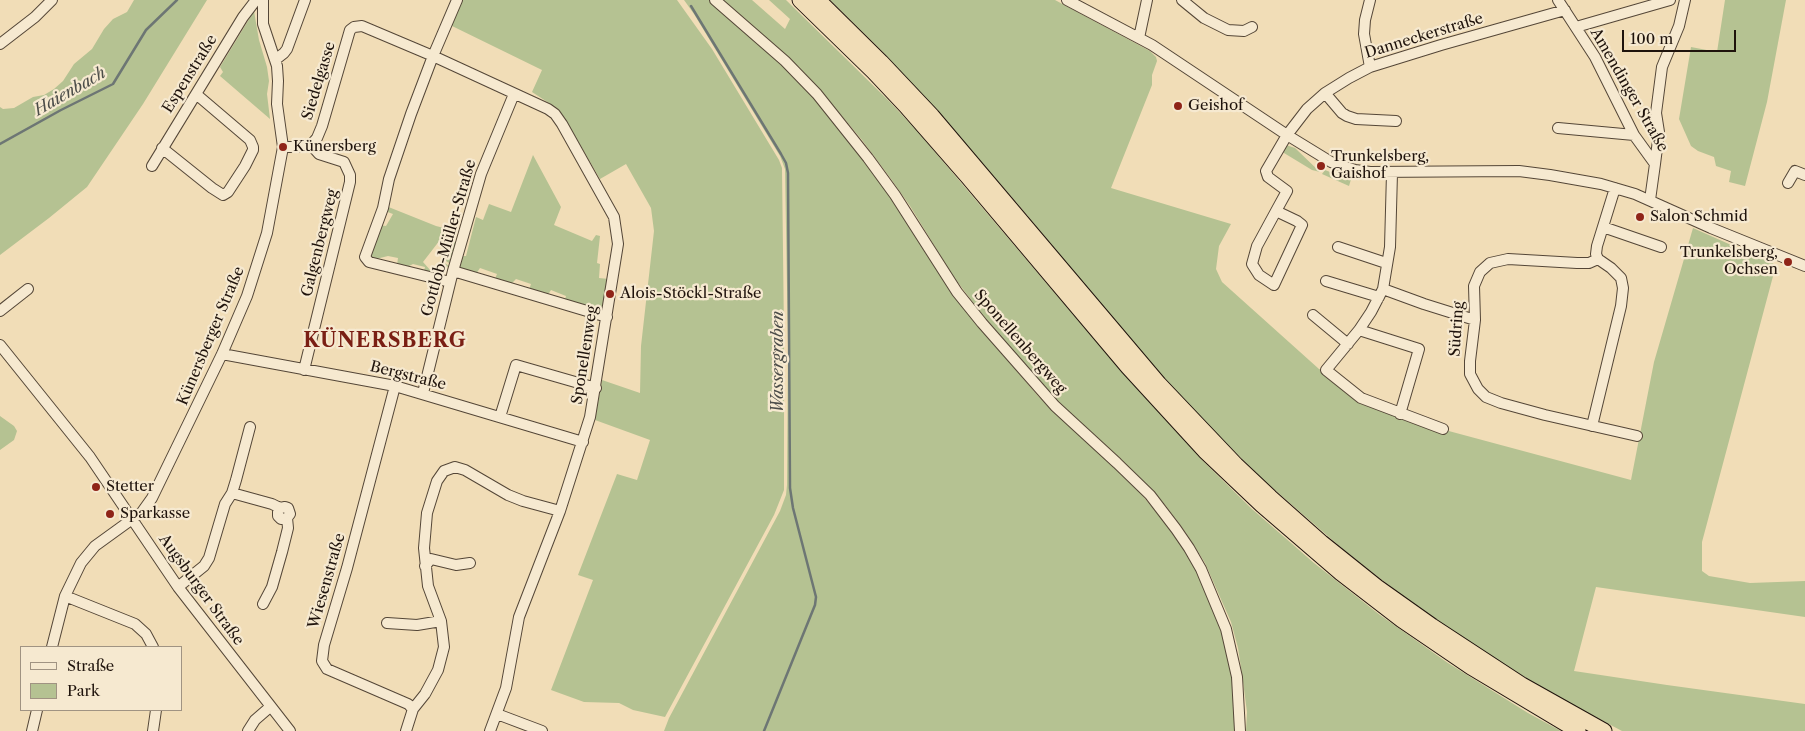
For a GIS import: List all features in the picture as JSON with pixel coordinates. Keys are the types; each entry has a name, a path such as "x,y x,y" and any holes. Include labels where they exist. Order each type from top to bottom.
{"highway":[{"path":"800,0 906,106 1128,367 1205,451 1256,500 1334,568 1402,620 1493,682 1578,731"},
{"path":"818,0 904,86 938,123 1159,384 1236,465 1270,497 1322,543 1432,626 1522,686 1604,731"}],"street":[{"path":"0,44 35,17 52,0"},
{"name":"Espenstraße","path":"152,166 243,17 256,0"},
{"name":"Künersberger Straße","path":"52,646 65,596 80,563 100,541 142,512 152,498 222,354 247,296 272,210 283,147 278,115 278,81 275,60 263,24 263,0"},
{"path":"450,282 369,262 365,257 383,208 389,179 411,114 432,56 457,0"},
{"name":"Sponellenbergweg","path":"715,0 786,61 816,94 868,158 895,195 947,276 982,323 1055,406 1150,495 1176,528 1201,569 1226,630 1238,677 1240,731"},
{"path":"1067,0 1139,38 1183,65 1322,158 1338,165 1361,171 1392,173 1436,171 1518,172 1584,180 1650,200 1711,228 1805,266"},
{"path":"1139,38 1147,0"},
{"path":"1182,0 1204,18 1228,30 1244,31 1252,28"},
{"path":"1370,0 1364,20 1364,34 1370,67"},
{"name":"Amendinger Straße","path":"1558,0 1595,57 1634,135 1655,164 1650,200"},
{"path":"1576,27 1670,0"},
{"path":"1655,164 1659,132 1656,114 1662,67 1679,26 1685,0"},
{"path":"275,60 284,54 287,49 305,1"},
{"name":"Danneckerstraße","path":"1276,211 1287,191 1268,177 1266,171 1298,118 1325,93 1370,67 1565,10"},
{"name":"Sponellenweg","path":"354,27 362,26 432,56 548,109 555,114 614,217 618,244 596,388 583,442 560,511 519,617 506,688 490,731"},
{"name":"Siedelgasse","path":"311,144 317,138 322,126 350,30 354,27"},
{"path":"1325,93 1342,113 1348,116 1356,119 1396,121"},
{"path":"162,148 223,195 228,192 245,166 253,150 250,140 196,94"},
{"name":"Gottlob-Müller-Straße","path":"423,393 452,271 481,174 514,94"},
{"path":"1558,128 1634,135"},
{"path":"283,147 297,148 311,144"},
{"name":"Galgenbergweg","path":"304,370 350,182 350,175 344,162 319,154 311,144"},
{"path":"1788,183 1795,171 1805,176"},
{"path":"1392,173 1390,247 1381,293 1359,330 1326,370 1361,398 1443,429"},
{"path":"1592,426 1621,306 1623,288 1621,278 1598,259 1596,254 1615,188"},
{"path":"1276,211 1302,225 1274,285 1259,275 1252,264 1257,246 1276,211"},
{"path":"1603,227 1661,247"},
{"path":"1338,247 1386,263"},
{"name":"Südring","path":"1598,259 1590,263 1508,259 1490,263 1480,272 1474,286 1475,320 1470,374 1478,389 1486,397 1501,403 1637,436"},
{"path":"452,271 606,317"},
{"path":"1326,281 1424,304 1475,320"},
{"path":"0,311 28,289"},
{"path":"1313,315 1348,344"},
{"path":"1359,330 1419,348 1400,414"},
{"name":"Augsburger Straße","path":"0,345 90,457 178,587 290,731"},
{"name":"Bergstraße","path":"222,354 423,393 583,442"},
{"path":"500,417 516,365 596,388"},
{"name":"Wiesenstraße","path":"394,386 322,660 327,669 403,702 413,709"},
{"path":"178,587 207,562 225,504 232,493 250,427"},
{"path":"406,731 413,709 425,694 438,670 444,647 442,621 428,586 424,548 425,525 437,480 444,471 455,467 465,470 508,495 560,511"},
{"path":"232,493 272,504 280,508 278,516 281,519 287,518 288,528 282,552 272,587 263,604"},
{"path":"425,566 431,559 456,565 470,563"},
{"path":"65,596 135,624 146,634 152,646"},
{"path":"387,623 417,624 442,621"},
{"path":"248,731 255,720 270,707"},
{"path":"32,731 37,711"},
{"path":"153,731 156,711"},
{"path":"497,714 542,731"}],"green space":[{"path":"134,0 207,0 143,104 87,187 0,255 0,107 3,109 14,108 33,97 44,95 54,89 63,81 74,64 92,49 104,29 113,19 127,12"},
{"path":"460,0 677,0 712,49 782,168 784,490 774,515 665,717 633,710 619,703 584,702 551,690 593,580 578,575 617,474 637,480 650,440 595,420 602,380 640,393 641,346 654,231 651,208 626,164 600,179 558,109 532,92 542,70 450,25"},
{"path":"684,0 709,0 802,84 865,160 960,303 975,322 1038,396 1137,489 1171,530 1200,578 1222,634 1234,689 1235,731 664,731 669,718 780,511 786,495 787,485 788,346 785,169 780,156"},
{"path":"720,0 752,0 785,29 790,19 769,0 786,0 918,132 1115,364 1202,460 1252,509 1314,563 1380,615 1448,663 1528,713 1561,731 1246,731 1247,712 1242,674 1231,622 1205,563 1186,533 1166,506 1146,484 1037,379 981,313 953,276 891,179 862,140 820,90 798,66"},
{"path":"830,0 1055,0 1150,51 1157,61 1152,75 1152,85 1111,188 1231,224 1219,246 1216,269 1222,282 1361,404 1393,414 1397,418 1441,431 1445,430 1631,480 1654,362 1693,228 1776,265 1702,542 1702,571 1709,576 1750,583 1805,581 1805,617 1596,587 1574,671 1805,704 1805,731 1622,731 1558,697 1508,667 1449,629 1400,594 1345,551 1261,478 1190,407 1132,342 947,122 883,52"},
{"path":"1725,0 1786,0 1767,102 1745,186 1729,182 1731,171 1716,166 1714,157 1691,146 1679,119 1691,47 1717,52"},
{"path":"254,11 259,40 267,67 269,81 267,94 270,119 220,76 223,72 220,67"},
{"path":"1286,145 1295,148 1320,172 1312,170 1284,153 1282,151"},
{"path":"533,155 561,207 554,225 592,241 596,235 600,236 597,263 600,264 599,278 609,279 602,311 565,300 566,296 551,290 547,296 529,290 531,284 516,279 511,284 495,279 497,274 480,268 476,274 458,267 460,256 466,256 476,217 483,220 489,204 511,212"},
{"path":"1325,170 1335,174 1352,176 1349,186 1322,174"},
{"path":"386,206 436,226 452,230 449,239 456,242 449,263 443,259 451,248 440,240 423,262 431,271 433,269 436,271 442,261 449,266 433,274 424,271 425,267 413,264 407,267 397,265 398,258 388,256 372,260 367,255 379,225 386,226 393,214 385,211"},
{"path":"0,416 14,426 17,431 14,440 0,450"}],"waterway":[{"name":"Haienbach","path":"0,144 113,84 146,30 177,0"},
{"name":"Wassergraben","path":"691,6 781,154 786,163 788,173 790,488 793,508 816,597 815,605 764,731"}],"place":[{"name":"Geishof","path":"1178,106"},
{"name":"Künersberg","path":"283,147"},
{"name":"Trunkelsberg, Gaishof","path":"1321,166"},
{"name":"Salon Schmid","path":"1640,217"},
{"name":"Trunkelsberg, Ochsen","path":"1788,262"},
{"name":"Alois-Stöckl-Straße","path":"610,294"},
{"name":"Stetter","path":"96,487"},
{"name":"Sparkasse","path":"110,514"}],"district":[{"name":"KÜNERSBERG","path":"385,341"}]}
